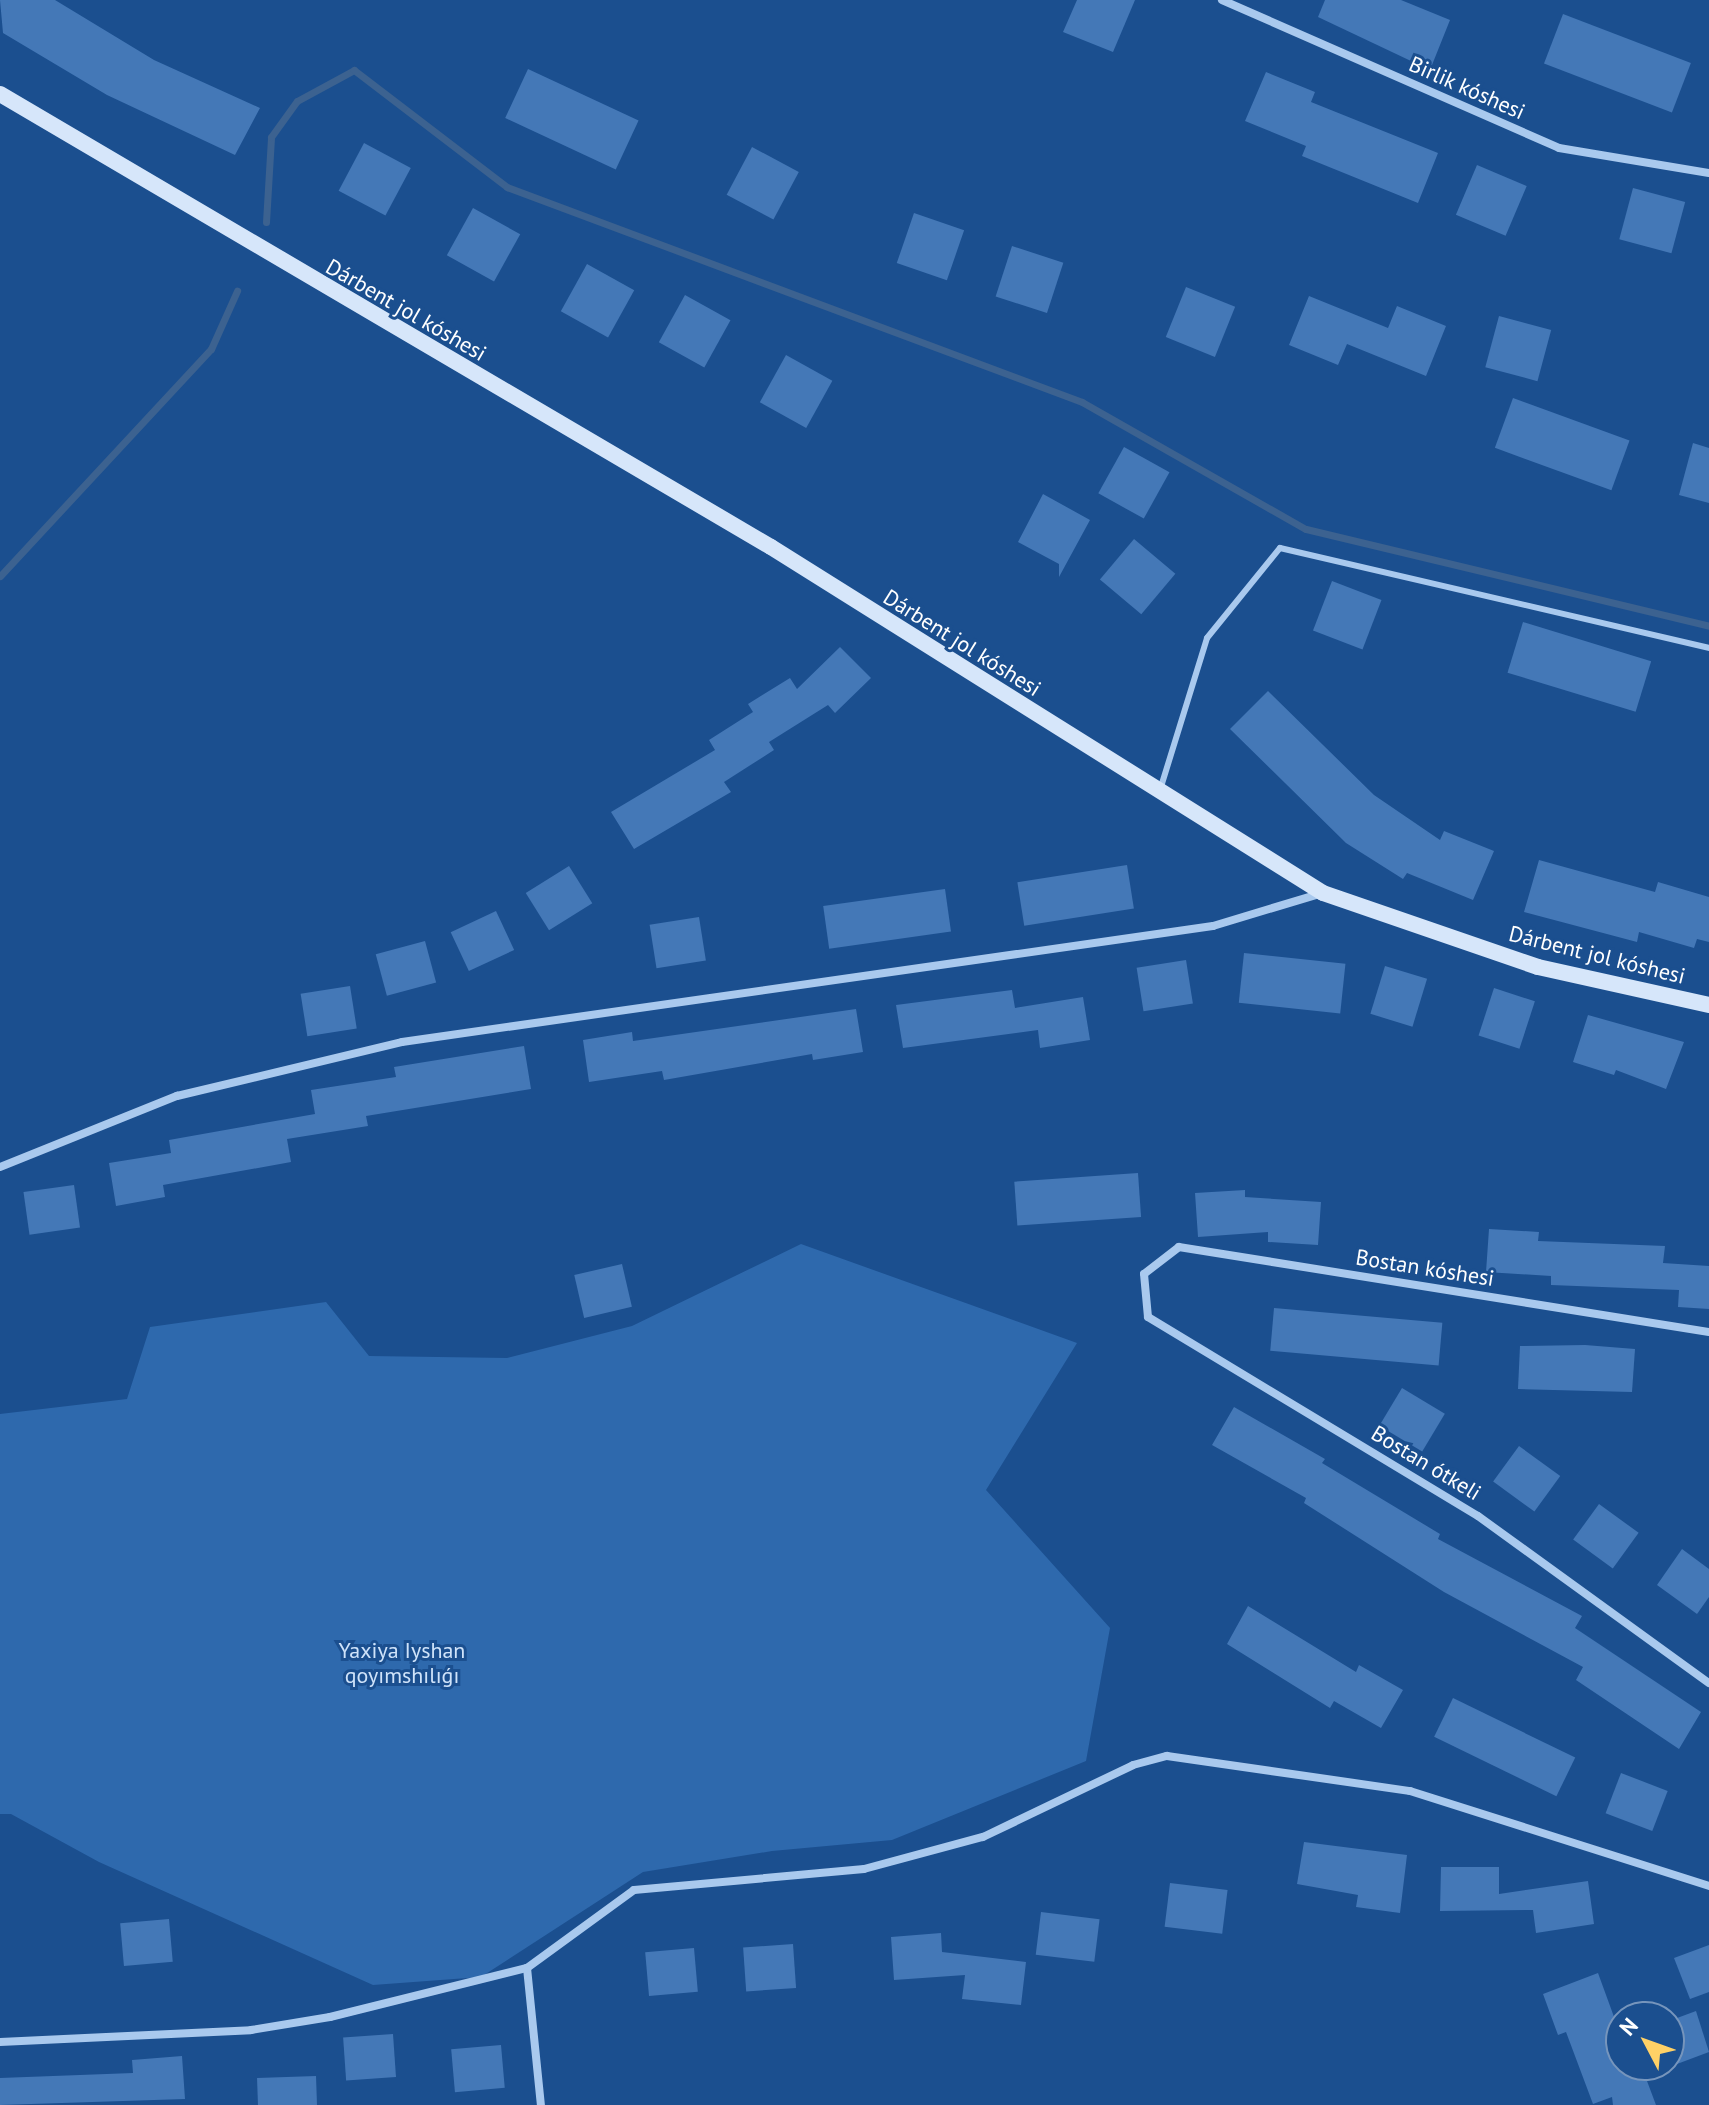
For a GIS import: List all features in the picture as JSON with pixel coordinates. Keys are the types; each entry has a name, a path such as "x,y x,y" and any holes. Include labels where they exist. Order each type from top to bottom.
{"main road":[{"name":"Dárbent jol kóshesi","path":"0,94 228,232 771,547 1159,794 1323,893 1538,967 1709,1005"}],"street":[{"name":"Birlik kóshesi","path":"1222,0 1559,148 1709,173"},
{"path":"0,1167 177,1096 402,1042 1213,926 1323,893"},
{"name":"Bostan kóshesi","path":"1144,1274 1179,1247 1709,1332"},
{"name":"Bostan ótkeli","path":"1144,1274 1148,1317 1478,1516 1709,1683"},
{"path":"0,2042 251,2030 527,1968 634,1890 864,1869 983,1837 1133,1765 1167,1756 1410,1791 1709,1886"},
{"path":"527,1968 541,2105"}],"lane":[{"path":"1159,794 1207,638 1280,548 1709,648"}],"green space":[{"name":"Yaxiya Iyshan qoyımshılıǵı","path":"801,1244 1077,1343 986,1490 1110,1628 1086,1761 892,1840 772,1851 643,1872 481,1977 373,1985 99,1862 11,1814 0,1814 0,1414 127,1399 150,1327 326,1302 369,1356 507,1358 632,1326"}],"building":[{"path":"0,0 55,0 154,60 260,108 235,155 107,95 3,33"},
{"path":"1077,0 1135,0 1113,52 1063,32"},
{"path":"1325,0 1401,0 1450,20 1430,70 1318,17"},
{"path":"1563,14 1691,63 1672,113 1544,63"},
{"path":"528,69 639,121 616,170 505,118"},
{"path":"1266,72 1315,92 1311,102 1438,153 1418,203 1302,156 1306,146 1245,121"},
{"path":"364,143 411,168 385,216 339,191"},
{"path":"752,147 799,172 773,220 727,195"},
{"path":"1477,165 1527,186 1506,236 1456,215"},
{"path":"1633,188 1685,202 1671,253 1619,239"},
{"path":"473,208 520,234 494,281 447,255"},
{"path":"914,213 964,230 947,280 897,263"},
{"path":"1012,246 1063,263 1047,313 996,296"},
{"path":"587,264 634,290 608,337 561,311"},
{"path":"1186,287 1235,307 1215,357 1166,337"},
{"path":"685,295 730,320 704,367 659,342"},
{"path":"1309,296 1388,328 1397,306 1446,326 1426,376 1347,344 1338,365 1289,345"},
{"path":"1499,316 1551,330 1537,381 1485,367"},
{"path":"786,355 832,381 806,428 760,402"},
{"path":"1513,398 1630,440 1611,490 1495,448"},
{"path":"1693,443 1709,448 1709,503 1679,495"},
{"path":"1124,447 1169,472 1144,519 1098,493"},
{"path":"1043,494 1090,520 1059,577 1059,564 1018,542"},
{"path":"1134,539 1175,574 1141,614 1100,580"},
{"path":"1332,581 1381,600 1362,649 1313,630"},
{"path":"1523,622 1651,661 1636,712 1508,673"},
{"path":"840,647 871,678 835,713 828,705 769,742 774,750 724,782 731,792 634,849 611,812 715,750 709,740 753,712 748,704 790,678 797,689"},
{"path":"1268,691 1374,795 1440,840 1444,831 1494,851 1473,900 1407,873 1403,879 1346,843 1230,729"},
{"path":"1539,860 1655,892 1658,882 1709,897 1709,942 1697,939 1694,948 1639,932 1637,942 1524,912"},
{"path":"1127,865 1134,908 1024,926 1017,882"},
{"path":"569,866 592,903 549,930 526,893"},
{"path":"945,889 951,932 829,949 823,906"},
{"path":"496,911 514,950 469,971 451,932"},
{"path":"699,917 706,960 656,968 650,925"},
{"path":"425,941 436,983 387,996 376,954"},
{"path":"1244,953 1345,964 1340,1013 1239,1003"},
{"path":"1186,960 1193,1003 1143,1011 1137,968"},
{"path":"1385,966 1427,979 1412,1027 1370,1014"},
{"path":"350,986 357,1028 307,1036 301,994"},
{"path":"1494,988 1535,1001 1519,1049 1479,1036"},
{"path":"1012,990 1015,1008 1083,997 1090,1040 1040,1048 1038,1030 903,1048 896,1005"},
{"path":"856,1009 863,1052 813,1060 812,1054 664,1080 662,1071 589,1082 583,1040 632,1032 633,1041"},
{"path":"1588,1015 1684,1042 1666,1089 1616,1070 1614,1075 1573,1062"},
{"path":"524,1046 531,1089 366,1116 368,1126 287,1139 291,1162 163,1185 165,1197 116,1206 109,1163 171,1153 169,1140 315,1114 311,1090 396,1077 394,1067"},
{"path":"1138,1173 1141,1217 1017,1226 1014,1182"},
{"path":"74,1185 80,1228 29,1235 23,1192"},
{"path":"1245,1190 1245,1197 1321,1202 1318,1245 1268,1242 1268,1232 1198,1237 1195,1193"},
{"path":"1489,1229 1539,1232 1538,1241 1665,1246 1663,1263 1709,1266 1709,1309 1678,1307 1679,1290 1551,1285 1551,1276 1486,1272"},
{"path":"622,1264 632,1307 584,1318 574,1275"},
{"path":"1274,1308 1442,1323 1439,1366 1270,1351"},
{"path":"1585,1345 1635,1349 1632,1392 1518,1389 1520,1346"},
{"path":"1402,1388 1445,1414 1422,1451 1379,1426"},
{"path":"1234,1407 1325,1459 1322,1463 1440,1534 1438,1539 1582,1616 1575,1628 1701,1712 1679,1749 1576,1680 1583,1667 1444,1592 1304,1503 1306,1498 1212,1445"},
{"path":"1519,1446 1560,1476 1534,1512 1493,1482"},
{"path":"1599,1504 1639,1533 1613,1568 1573,1540"},
{"path":"1682,1549 1709,1569 1709,1597 1697,1614 1657,1585"},
{"path":"1248,1606 1356,1672 1359,1665 1403,1690 1381,1728 1334,1701 1330,1708 1227,1644"},
{"path":"1453,1698 1575,1758 1556,1796 1434,1737"},
{"path":"1621,1773 1668,1791 1652,1831 1606,1813"},
{"path":"1304,1842 1407,1855 1400,1913 1356,1907 1358,1895 1297,1884"},
{"path":"1441,1867 1499,1867 1499,1894 1588,1881 1594,1924 1536,1933 1533,1910 1440,1911"},
{"path":"1170,1883 1228,1890 1222,1934 1165,1927"},
{"path":"1041,1912 1100,1919 1094,1962 1036,1955"},
{"path":"169,1919 173,1962 124,1966 120,1923"},
{"path":"941,1933 942,1952 1026,1962 1021,2005 962,1999 965,1975 894,1980 891,1937"},
{"path":"793,1944 796,1988 746,1991 743,1947"},
{"path":"1709,1945 1709,1992 1690,1999 1674,1958"},
{"path":"694,1948 698,1992 649,1996 645,1952"},
{"path":"1598,1973 1608,2001 1605,2001 1605,2081 1647,2081 1656,2105 1613,2105 1612,2097 1593,2104 1566,2032 1558,2035 1543,1994"},
{"path":"1696,2011 1709,2052 1685,2061 1685,2015"},
{"path":"393,2034 396,2077 346,2080 343,2037"},
{"path":"501,2045 505,2088 455,2092 451,2049"},
{"path":"182,2056 185,2099 0,2105 0,2078 133,2073 132,2060"},
{"path":"316,2076 317,2105 258,2105 257,2078"}],"waterway":[{"path":"266,222 271,137 297,101 354,70 507,187 1082,402 1306,529 1709,626"},
{"path":"0,576 211,349 237,291"}]}
